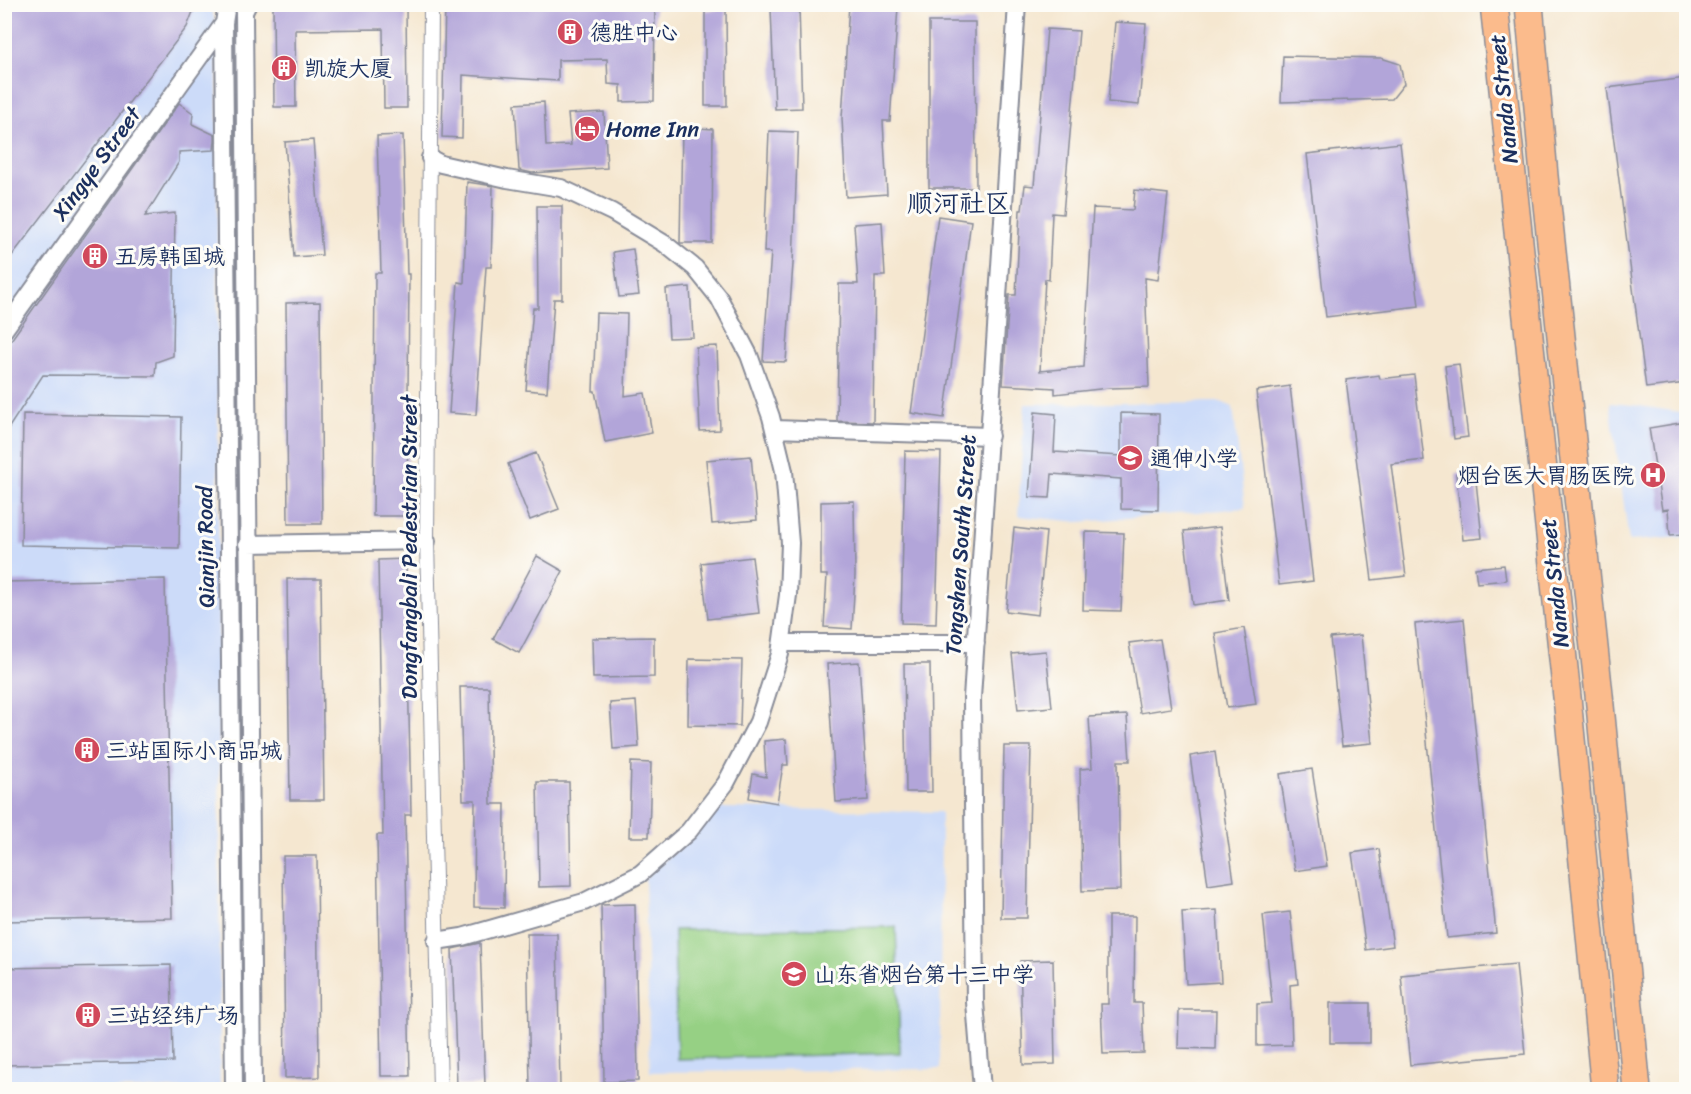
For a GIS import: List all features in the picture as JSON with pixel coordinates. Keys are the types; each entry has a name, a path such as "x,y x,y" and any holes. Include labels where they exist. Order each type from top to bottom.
{"main road":[{"name":"Nanda Street","path":"1494,4 1566,686 1605,1089"},
{"name":"Nanda Street","path":"1529,4 1544,176 1599,695 1637,1089"}],"street":[{"name":"Dongfangbali Pedestrian Street","path":"431,4 428,541 440,1089"},
{"name":"Tongshen South Street","path":"982,1089 975,1002 972,698 1017,4"},
{"name":"Qianjin Road","path":"246,8 247,544 253,1089"},
{"name":"Qianjin Road","path":"225,10 234,1089"},
{"name":"Xingye Street","path":"4,330 225,10"},
{"path":"430,158 441,164 561,188 612,212 665,244 695,268 719,297 749,355 774,429 784,471 790,543 788,595 782,643 758,722 726,783 689,831 640,874 584,902 462,937 436,941"},
{"path":"774,429 990,436"},
{"path":"247,544 428,541"},
{"path":"782,643 976,643"}],"shaded area":[{"path":"5,5 211,5 215,22 217,59 220,1089 5,1090"},
{"name":"通伸小学","path":"1221,402 1233,407 1245,508 1080,522 1018,516 1025,404"},
{"name":"烟台医大胃肠医院","path":"1610,403 1686,413 1686,537 1629,541"},
{"name":"山东省烟台第十三中学","path":"721,808 941,812 940,1069 650,1072 645,878"}],"green space":[{"path":"896,927 900,1053 677,1059 674,930"}],"building":[{"path":"4,4 196,4 187,27 4,266"},
{"name":"凯旋大厦","path":"273,4 406,4 407,108 384,108 383,29 295,30 296,107 274,107"},
{"name":"德胜中心","path":"445,4 655,4 654,101 621,102 621,85 608,84 607,59 558,60 558,81 463,75 462,138 442,137"},
{"path":"849,4 898,7 890,121 883,121 887,194 846,197 842,118"},
{"path":"799,8 802,108 775,109 771,9"},
{"path":"705,10 726,10 727,106 705,106"},
{"path":"929,22 975,22 976,188 929,188"},
{"path":"1115,22 1146,24 1139,105 1108,102"},
{"path":"1047,29 1079,31 1063,214 1052,213 1049,280 1045,279 1040,371 1084,367 1093,208 1133,210 1135,190 1168,194 1158,280 1145,278 1149,387 1109,388 1055,394 1055,388 1003,385 1009,295 1016,295 1020,210 1022,210 1025,185 1034,186"},
{"path":"1283,56 1381,58 1400,64 1404,84 1392,99 1281,102"},
{"path":"1686,78 1686,383 1646,388 1607,88"},
{"name":"Home Inn","path":"544,102 546,146 571,145 568,114 604,112 607,168 532,173 519,170 515,104"},
{"path":"179,103 193,113 192,124 215,135 215,140 214,150 179,152 179,162 145,216 175,213 173,356 156,362 155,376 43,375 4,435 4,350"},
{"path":"682,127 713,129 712,243 680,243"},
{"path":"769,131 798,132 793,264 786,362 763,361 771,252 764,252"},
{"path":"403,135 407,274 409,274 407,516 373,516 375,273 381,273 377,136"},
{"path":"313,140 322,255 294,257 285,142"},
{"path":"1400,143 1419,306 1326,317 1307,154"},
{"path":"467,182 493,186 491,267 486,267 476,415 449,413 458,282 464,283"},
{"path":"537,206 562,206 562,299 554,299 547,392 526,390 533,308 538,308"},
{"path":"938,216 971,221 944,418 911,413"},
{"path":"882,222 885,276 875,276 873,422 837,421 839,284 858,284 854,224"},
{"path":"633,249 639,295 619,297 613,252"},
{"path":"690,287 693,337 669,338 666,289"},
{"path":"320,302 322,524 288,524 286,303"},
{"path":"596,313 627,314 625,396 645,393 652,433 605,442 595,391 593,391"},
{"path":"717,346 720,430 700,431 696,347"},
{"path":"1459,364 1468,437 1454,439 1445,366"},
{"path":"1379,375 1380,379 1414,375 1424,460 1391,464 1406,576 1372,580 1346,380"},
{"path":"1290,386 1313,581 1279,585 1256,391"},
{"path":"1035,412 1056,414 1054,452 1121,456 1121,413 1159,414 1158,510 1121,509 1121,479 1052,474 1050,498 1029,497"},
{"path":"23,414 181,417 179,548 21,545"},
{"path":"1686,422 1686,534 1670,535 1668,509 1662,510 1649,428"},
{"path":"905,451 941,452 936,624 901,623"},
{"path":"536,453 559,509 530,520 508,464"},
{"path":"751,456 757,520 712,524 706,460"},
{"path":"1475,472 1482,538 1463,540 1456,474"},
{"path":"854,501 855,575 852,629 824,627 827,575 821,575 821,502"},
{"path":"1220,527 1229,600 1193,605 1184,531"},
{"path":"1014,528 1046,532 1038,615 1006,611"},
{"path":"1085,532 1124,533 1121,611 1083,610"},
{"path":"537,556 563,571 519,653 493,639"},
{"path":"752,557 759,613 708,619 701,563"},
{"path":"406,559 411,815 405,815 410,1076 381,1076 377,835 383,835 378,560"},
{"path":"1504,565 1506,580 1477,583 1475,568"},
{"name":"三站国际小商品城","path":"165,579 172,918 4,921 4,582"},
{"path":"287,579 321,579 324,800 290,800"},
{"path":"1464,619 1496,933 1447,938 1415,624"},
{"path":"1244,628 1256,704 1227,708 1215,633"},
{"path":"1361,635 1372,743 1342,746 1330,638"},
{"path":"654,637 654,677 593,678 592,638"},
{"path":"1160,639 1171,708 1140,713 1129,643"},
{"path":"1046,651 1052,707 1018,710 1012,654"},
{"path":"689,659 742,660 740,726 688,725"},
{"path":"859,662 868,800 836,802 827,664"},
{"path":"904,664 930,664 932,792 906,792"},
{"path":"460,687 489,687 491,804 505,804 504,908 474,907 475,800 463,800"},
{"path":"636,701 639,747 613,749 610,703"},
{"path":"1127,715 1130,761 1118,761 1120,890 1082,891 1080,769 1092,768 1089,717"},
{"path":"786,739 788,765 783,765 777,803 749,798 753,774 766,777 764,741"},
{"path":"1004,746 1031,746 1027,918 1001,918"},
{"path":"1215,752 1234,881 1208,885 1190,756"},
{"path":"631,762 651,763 649,837 629,837"},
{"path":"1312,769 1327,866 1295,871 1280,774"},
{"path":"537,782 569,782 571,886 539,887"},
{"path":"1379,849 1393,946 1366,950 1352,853"},
{"path":"283,856 317,856 319,1077 285,1078"},
{"path":"635,904 638,1081 604,1082 601,905"},
{"path":"1217,910 1221,982 1186,984 1182,912"},
{"path":"1290,912 1298,984 1290,985 1292,1045 1257,1046 1257,1004 1272,1003 1263,915"},
{"path":"1108,916 1135,916 1134,1003 1142,1003 1144,1053 1103,1054 1101,1004 1108,1004"},
{"path":"527,934 557,934 560,1087 530,1087"},
{"path":"480,943 485,1085 457,1086 452,949"},
{"path":"1053,960 1055,1064 1023,1065 1020,961"},
{"path":"1516,964 1525,1054 1410,1065 1401,975"},
{"name":"三站经纬广场","path":"171,965 173,1062 4,1065 4,968"},
{"path":"1330,1003 1370,1003 1370,1043 1330,1043"},
{"path":"1179,1010 1216,1010 1215,1049 1178,1048"}],"place":[{"name":"德胜中心","path":"570,32"},
{"name":"凯旋大厦","path":"284,68"},
{"name":"Home Inn","path":"587,129"},
{"name":"五房韩国城","path":"95,256"},
{"name":"通伸小学","path":"1130,458"},
{"name":"烟台医大胃肠医院","path":"1653,475"},
{"name":"三站国际小商品城","path":"87,750"},
{"name":"山东省烟台第十三中学","path":"794,974"},
{"name":"三站经纬广场","path":"88,1015"}],"district":[{"name":"顺河社区","path":"959,203"}]}
